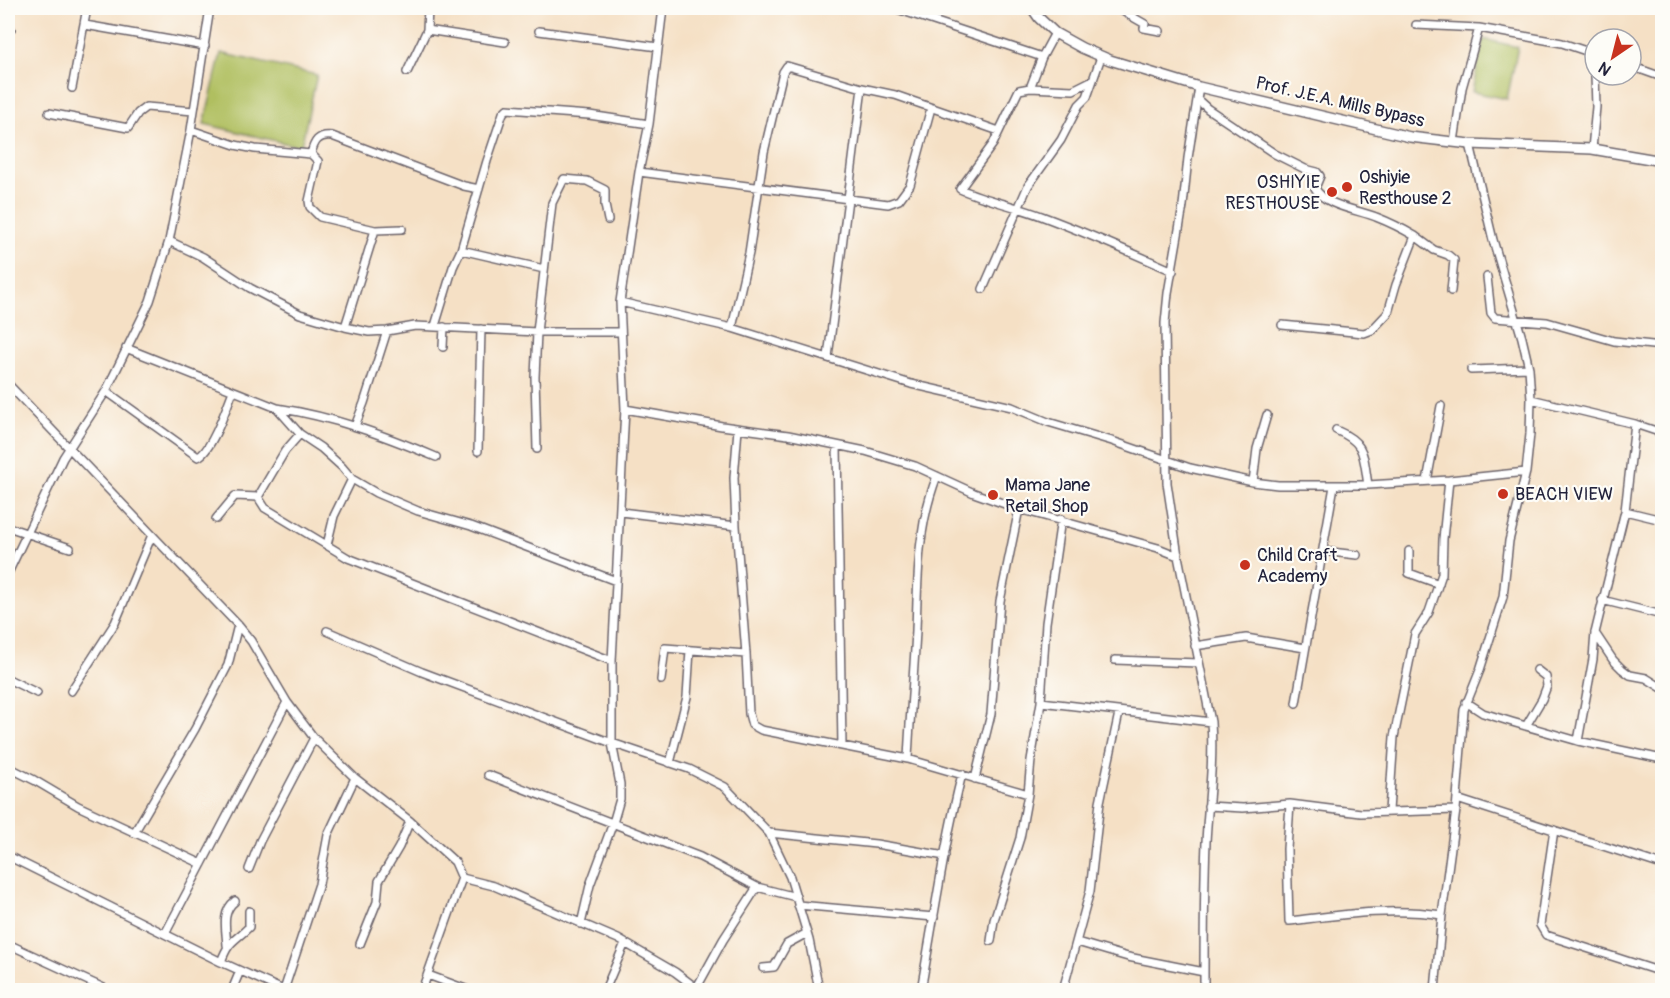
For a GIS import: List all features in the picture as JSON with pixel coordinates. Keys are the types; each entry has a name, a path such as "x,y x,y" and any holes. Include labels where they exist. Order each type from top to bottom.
{"street":[{"path":"72,88 87,8"},
{"path":"8,573 32,520 70,448 106,391 150,301 169,241 192,130 210,8"},
{"path":"406,72 427,30 428,8"},
{"path":"581,924 590,885 620,799 620,784 612,743 612,661 626,409 620,302 639,172 649,124 663,8"},
{"path":"894,8 1042,57"},
{"name":"Prof. J.E.A. Mills Bypass","path":"1032,8 1055,33 1101,57 1199,87 1386,132 1470,144 1592,149 1662,161"},
{"path":"1087,8 1097,10 1099,8"},
{"path":"1117,8 1145,24 1144,28 1160,30"},
{"path":"1291,8 1301,11"},
{"path":"85,25 205,46"},
{"path":"1416,25 1479,28 1562,43 1583,50"},
{"path":"1454,142 1462,88 1479,28"},
{"path":"427,30 505,42"},
{"path":"539,31 658,47"},
{"path":"1030,88 1042,57 1055,33"},
{"path":"983,289 990,278 1028,186 1058,146 1079,105 1087,97 1101,57"},
{"path":"732,328 749,252 764,152 783,72 787,66 862,88 886,92 999,131"},
{"path":"1643,70 1662,77"},
{"path":"1093,80 1073,90 1030,88 1019,90 993,144 960,189 1083,232 1173,271"},
{"path":"1199,87 1165,323 1167,483 1178,556 1211,722 1212,769 1208,806 1203,990"},
{"path":"1592,149 1595,87"},
{"path":"828,357 862,88"},
{"path":"1198,100 1275,154 1317,172 1320,176 1316,188 1320,196 1343,207 1377,217 1415,236 1430,248 1448,255 1454,260 1451,291"},
{"path":"49,113 128,128 138,113 146,107 194,111"},
{"path":"639,172 888,204 899,200 905,194 914,175 931,108"},
{"path":"435,326 453,267 462,250 503,113 507,109 589,115 649,124"},
{"path":"192,130 235,145 311,154 318,161 309,201 310,207 320,217 375,230 402,229"},
{"path":"311,154 314,142 318,138 325,135 332,136 464,186 479,189"},
{"path":"1435,990 1456,810 1462,722 1466,702 1480,670 1503,597 1509,542 1526,472 1531,399 1528,368 1517,320 1493,240 1470,144"},
{"path":"537,449 535,377 537,332 552,203 564,179 587,181 605,190 604,205 608,220"},
{"path":"345,327 375,230"},
{"path":"1282,325 1364,333 1372,330 1388,313 1415,236"},
{"path":"169,241 203,257 250,288 300,314 369,332 415,326 537,332 620,332"},
{"path":"462,250 544,269"},
{"path":"1487,277 1492,316 1495,318 1547,322 1614,340 1662,346"},
{"path":"620,302 732,328 911,384 1012,407 1048,422 1190,468 1253,482 1278,485 1368,485 1526,472"},
{"path":"443,347 444,327"},
{"path":"478,451 481,329"},
{"path":"355,426 387,331"},
{"path":"126,348 277,408 316,414 355,426 436,457"},
{"path":"1471,370 1528,368"},
{"path":"8,384 238,625 251,641 287,702 314,738 355,778 410,821 455,862 462,878 422,990"},
{"path":"106,391 198,457 204,454 220,424 233,391"},
{"path":"1531,399 1635,424 1662,433"},
{"path":"1427,481 1441,406"},
{"path":"277,408 300,434 328,454 349,474 351,479 376,493 418,511 471,526 616,581"},
{"path":"626,409 738,429 788,435 865,452 915,466 974,494 1158,548 1178,556"},
{"path":"1253,482 1257,449 1267,415"},
{"path":"1578,741 1593,659 1595,633 1625,511 1635,424"},
{"path":"738,429 734,478 736,526 749,714 752,725 761,730 908,759 1028,794"},
{"path":"1336,430 1352,437 1358,443 1363,454 1368,485"},
{"path":"258,497 281,457 300,434"},
{"path":"837,447 842,746"},
{"path":"908,759 922,526 937,476"},
{"path":"327,545 334,516 351,479"},
{"path":"1389,811 1394,737 1415,634 1429,612 1442,574 1449,480"},
{"path":"1296,703 1335,486"},
{"path":"216,519 236,496 258,497"},
{"path":"258,497 266,508 348,558 612,661"},
{"path":"975,779 991,714 1000,601 1019,508"},
{"path":"1625,511 1662,520"},
{"path":"621,512 736,526"},
{"path":"991,941 994,920 1020,838 1028,794 1041,702 1046,623 1061,519"},
{"path":"8,527 26,535 70,548"},
{"path":"71,691 115,623 152,535"},
{"path":"1323,551 1357,555"},
{"path":"1409,551 1409,573 1439,584"},
{"path":"1602,600 1662,615"},
{"path":"134,833 195,729 228,665 238,625"},
{"path":"327,631 422,672 612,743 689,769 725,787 769,833 790,877 807,933 819,990"},
{"path":"1595,633 1613,660 1622,669 1630,675 1646,678 1662,688"},
{"path":"1196,646 1246,638 1305,648"},
{"path":"661,680 665,648 746,654"},
{"path":"670,763 687,697 690,650"},
{"path":"1115,660 1198,663"},
{"path":"1526,726 1547,686 1546,677 1537,670"},
{"path":"8,679 37,693"},
{"path":"165,934 287,702"},
{"path":"1041,702 1119,713 1211,722"},
{"path":"1466,702 1483,713 1526,726 1578,741 1662,759"},
{"path":"1063,990 1090,891 1100,802 1119,713"},
{"path":"249,869 260,841 314,738"},
{"path":"8,767 78,806 202,864"},
{"path":"921,990 948,828 962,774"},
{"path":"488,775 700,857 757,887 797,901 934,918"},
{"path":"8,856 221,962 284,990 319,884 328,835 355,778"},
{"path":"1457,799 1662,865"},
{"path":"1290,804 1287,849 1289,921 1364,912 1408,911 1442,915"},
{"path":"1208,806 1243,808 1290,804 1361,813 1456,810"},
{"path":"360,944 377,902 379,881 399,847 410,821"},
{"path":"1554,830 1540,925 1542,931 1546,935 1655,970 1662,982 1656,990"},
{"path":"769,833 876,844 945,856"},
{"path":"462,878 494,886 625,944 675,972 698,989 723,940 757,887"},
{"path":"221,962 227,945 225,917 228,907 235,901"},
{"path":"227,945 240,937 249,927 249,911"},
{"path":"763,968 774,966 787,944 807,933"},
{"path":"1077,942 1128,957 1204,972"},
{"path":"8,944 95,988 108,990"},
{"path":"605,990 625,944"},
{"path":"232,990 240,971"},
{"path":"428,975 468,990"}],"green space":[{"path":"1483,39 1518,47 1507,99 1472,92"},
{"path":"221,53 317,75 301,147 204,124"}],"place":[{"name":"Oshiyie Resthouse 2","path":"1347,187"},
{"name":"OSHIYIE RESTHOUSE","path":"1332,192"},
{"name":"BEACH VIEW","path":"1503,494"},
{"name":"Mama Jane Retail Shop","path":"993,495"},
{"name":"Child Craft Academy","path":"1245,565"}]}
